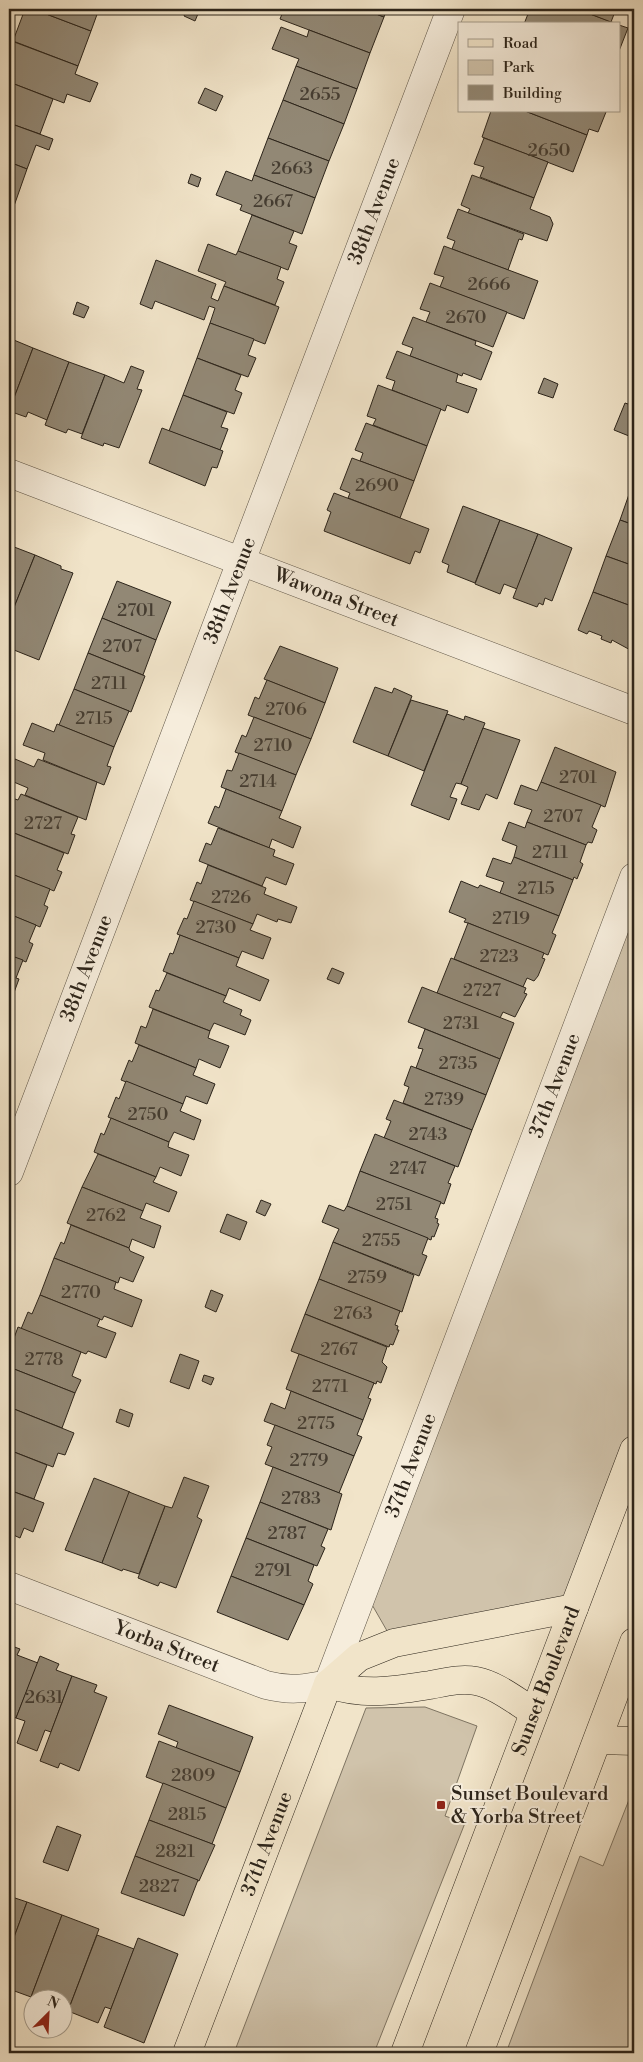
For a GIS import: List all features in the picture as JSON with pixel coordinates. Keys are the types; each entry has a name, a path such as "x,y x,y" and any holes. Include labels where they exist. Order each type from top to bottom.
{"main road":[{"name":"Sunset Boulevard","path":"405,2053 634,1450"},
{"path":"328,1684 358,1657 384,1646 574,1608"},
{"path":"479,2053 634,1642"},
{"path":"328,1684 344,1689 376,1693 458,1680 477,1681 492,1687 534,1712"},
{"name":"37th Avenue","path":"187,2053 328,1684"},
{"path":"598,1740 634,1742"}],"street":[{"name":"38th Avenue","path":"9,1172 451,9"},
{"name":"Wawona Street","path":"9,473 634,711"},
{"name":"37th Avenue","path":"328,1684 634,877"},
{"name":"Yorba Street","path":"9,1586 266,1685 286,1690 305,1690 328,1684"}],"green space":[{"path":"634,877 634,1450 575,1606 394,1643 363,1589"},
{"path":"425,1707 477,1726 445,1816 465,1823 374,2053 234,2053 366,1708"},
{"path":"634,1787 634,2053 506,2053 580,1856 603,1866"}],"building":[{"path":"25,9 33,9 91,31 78,66 13,41"},
{"path":"33,9 99,9 91,31"},
{"path":"187,9 200,9 195,21 184,16"},
{"path":"284,9 363,9 384,17 370,53 280,19"},
{"path":"363,9 387,9 384,17"},
{"path":"530,9 577,9 612,22 525,22"},
{"path":"577,9 616,9 611,22"},
{"path":"620,25 628,28 620,48"},
{"path":"281,27 307,37 309,30 370,53 357,89 296,66 299,59 272,49"},
{"path":"9,40 78,66 75,74 98,83 90,102 67,94 64,103 9,82"},
{"path":"296,66 357,89 344,124 283,100"},
{"path":"9,82 53,99 40,134 9,123"},
{"path":"205,88 223,96 216,111 198,103"},
{"path":"283,100 344,124 329,161 268,138"},
{"path":"491,112 528,112 587,135 573,172 482,137"},
{"path":"528,112 606,112 598,132 589,129 587,135"},
{"path":"9,123 53,139 49,150 36,145 27,169 9,162"},
{"path":"268,138 329,161 315,198 254,175"},
{"path":"484,138 548,162 534,198 480,177 484,167 474,164"},
{"path":"9,162 27,169 14,206 9,204"},
{"path":"226,171 252,181 254,175 315,198 302,234 240,210 242,205 216,195"},
{"path":"191,174 201,178 198,187 188,183"},
{"path":"472,175 534,198 530,209 550,217 553,224 547,241 468,213 470,209 461,205"},
{"path":"458,209 524,234 522,240 519,239 508,270 452,249 455,241 447,238"},
{"path":"252,215 294,231 289,243 297,246 288,270 238,251"},
{"path":"208,244 236,255 238,251 281,267 277,279 284,282 275,305 224,286 226,282 198,271"},
{"path":"444,246 538,281 524,319 440,287 444,277 434,274"},
{"path":"156,260 216,284 211,298 218,301 224,286 279,307 265,344 210,323 215,308 209,306 204,320 155,301 152,309 140,304"},
{"path":"430,283 507,312 493,347 426,322 430,312 420,309"},
{"path":"77,302 89,307 84,318 73,314"},
{"path":"413,317 476,341 475,345 492,352 481,380 463,373 462,376 410,356 413,348 402,344"},
{"path":"210,323 254,339 248,355 256,358 248,377 197,358"},
{"path":"9,338 33,348 9,411"},
{"path":"33,348 69,362 47,420 28,412 26,417 9,411"},
{"path":"397,351 458,374 456,382 477,389 468,413 447,405 445,411 392,390 395,381 386,378"},
{"path":"197,358 241,375 235,390 242,393 234,414 183,395"},
{"path":"69,362 105,375 82,434 68,429 66,433 45,425"},
{"path":"131,366 144,371 137,389 142,390 119,448 104,443 103,446 81,438 105,375 124,383"},
{"path":"544,378 558,384 553,398 538,393"},
{"path":"378,385 441,409 427,446 373,425 376,419 367,416"},
{"path":"183,395 227,412 221,427 228,429 220,450 169,431"},
{"path":"625,403 634,406 634,438 614,430"},
{"path":"366,423 427,446 414,481 360,461 363,453 355,450"},
{"path":"162,428 223,451 217,468 212,467 205,486 149,463"},
{"path":"352,458 414,481 400,518 348,498 350,493 340,489"},
{"path":"634,484 634,525 620,520"},
{"path":"334,493 429,529 420,553 415,551 410,564 324,531 331,512 327,510"},
{"path":"463,506 500,520 475,583 447,572 449,565 442,562"},
{"path":"500,520 538,534 517,589 504,584 500,594 475,584"},
{"path":"620,520 634,525 634,566 606,556"},
{"path":"538,534 572,548 552,601 545,598 543,605 539,603 537,607 513,598"},
{"path":"9,545 35,555 9,620"},
{"path":"35,555 61,566 61,569 73,573 39,660 9,648 9,620"},
{"path":"606,556 634,566 634,607 593,592"},
{"path":"117,581 171,602 156,640 102,618"},
{"path":"593,592 634,607 634,652 612,640 611,643 601,639 602,636 589,631 587,634 578,630"},
{"path":"102,618 156,640 143,675 88,653"},
{"path":"280,646 338,668 325,703 264,679"},
{"path":"88,653 145,676 131,712 74,689"},
{"path":"267,680 325,703 311,739 248,715 255,697 259,699"},
{"path":"375,687 392,693 394,688 412,696 388,756 353,742"},
{"path":"74,689 129,711 114,747 59,725"},
{"path":"411,700 448,711 424,771 388,756"},
{"path":"447,714 464,720 465,716 485,723 461,784 456,783 450,797 457,799 449,820 411,805"},
{"path":"254,717 311,739 296,775 235,752 242,735 246,737"},
{"path":"32,723 54,732 57,724 114,747 107,766 111,767 104,785 43,760 45,753 23,745"},
{"path":"483,728 520,740 497,799 486,794 479,810 461,804 468,787 461,784"},
{"path":"555,747 616,772 605,807 541,782"},
{"path":"239,753 296,775 282,811 221,787 227,770 232,771"},
{"path":"15,759 34,767 38,759 97,782 86,820 25,795 28,788 9,780"},
{"path":"541,782 601,805 592,827 597,830 592,843 588,842 586,845 527,822 532,810 514,804 521,785 537,791"},
{"path":"226,789 282,811 279,818 301,827 293,848 272,839 269,848 208,823 215,806 219,808"},
{"path":"21,794 78,817 71,834 75,835 68,854 9,831 9,797 18,800"},
{"path":"509,822 525,828 527,822 586,845 580,862 583,864 577,879 574,877 573,880 514,857 517,846 502,840"},
{"path":"218,828 275,850 273,856 294,864 286,885 266,877 262,886 199,861 206,843 211,845"},
{"path":"9,831 64,853 57,870 62,872 54,891 9,873"},
{"path":"514,857 573,880 559,916 500,893 504,882 486,876 493,858 511,864"},
{"path":"208,865 266,888 264,894 297,907 291,923 278,919 277,922 257,914 253,924 190,900 197,882 201,884"},
{"path":"9,873 50,889 44,905 48,907 40,927 9,914"},
{"path":"461,881 478,888 480,885 559,916 552,933 556,935 548,955 464,922 466,919 449,912"},
{"path":"194,901 253,924 250,930 271,938 263,959 242,951 239,958 177,934 184,918 187,919"},
{"path":"9,914 36,925 29,942 33,944 26,962 9,955"},
{"path":"468,923 544,953 542,958 545,959 534,981 527,978 523,987 454,959"},
{"path":"180,935 239,958 236,966 269,980 260,1001 229,988 226,996 163,971 170,953 173,954"},
{"path":"9,955 23,960 16,978 19,979 12,998 9,997"},
{"path":"451,958 526,988 524,993 527,994 515,1017 503,1012 500,1018 437,993"},
{"path":"332,968 344,973 339,984 327,979"},
{"path":"167,973 226,996 223,1002 242,1010 240,1015 251,1020 245,1035 214,1023 210,1031 149,1007 156,990 159,991"},
{"path":"422,987 514,1023 500,1059 408,1022"},
{"path":"153,1009 210,1031 208,1038 229,1046 220,1068 199,1059 196,1068 135,1043 141,1026 146,1028"},
{"path":"425,1029 500,1059 486,1095 416,1068 423,1049 418,1048"},
{"path":"139,1045 196,1068 193,1075 215,1084 207,1104 186,1096 183,1104 121,1080 129,1060 132,1062"},
{"path":"411,1066 486,1095 472,1130 403,1103 409,1087 404,1085"},
{"path":"126,1081 183,1104 180,1111 201,1120 194,1140 174,1132 169,1142 108,1117 116,1097 119,1099"},
{"path":"394,1100 472,1130 458,1167 384,1138 391,1121 386,1119"},
{"path":"111,1118 169,1142 168,1147 189,1155 181,1176 160,1167 156,1177 94,1152 101,1133 104,1135"},
{"path":"375,1134 455,1166 448,1183 451,1184 444,1204 360,1171"},
{"path":"98,1154 156,1177 153,1182 177,1192 169,1212 146,1203 143,1211 82,1187"},
{"path":"360,1171 441,1202 435,1218 438,1219 437,1223 439,1224 434,1237 432,1236 431,1240 347,1206"},
{"path":"82,1187 143,1211 140,1218 161,1226 154,1248 132,1239 129,1248 67,1223"},
{"path":"261,1200 271,1204 265,1216 256,1212"},
{"path":"329,1205 344,1211 347,1206 428,1238 422,1254 427,1256 419,1276 333,1242 339,1229 322,1222"},
{"path":"227,1214 247,1222 240,1240 220,1232"},
{"path":"71,1225 129,1248 130,1251 144,1257 133,1282 120,1277 118,1283 54,1258 61,1242 64,1244"},
{"path":"333,1242 414,1275 402,1312 319,1279"},
{"path":"54,1258 116,1282 114,1289 142,1300 132,1327 104,1316 102,1320 40,1295"},
{"path":"319,1279 400,1311 395,1325 398,1326 397,1330 399,1330 393,1345 390,1344 389,1347 305,1314"},
{"path":"211,1290 223,1295 216,1312 205,1307"},
{"path":"40,1295 100,1319 97,1326 116,1333 106,1358 88,1351 86,1354 21,1329 28,1312 32,1314"},
{"path":"305,1314 387,1347 382,1362 387,1367 381,1383 377,1381 376,1384 291,1351"},
{"path":"18,1327 81,1352 72,1376 81,1380 75,1393 9,1367 9,1352"},
{"path":"180,1354 199,1361 189,1389 170,1382"},
{"path":"299,1354 374,1383 368,1398 371,1399 363,1420 286,1389"},
{"path":"9,1367 75,1393 62,1428 9,1407"},
{"path":"204,1375 214,1378 211,1385 202,1381"},
{"path":"291,1391 363,1420 357,1435 362,1437 354,1456 264,1421 271,1403 285,1409"},
{"path":"9,1407 74,1433 65,1455 58,1453 53,1467 9,1450"},
{"path":"120,1409 133,1414 129,1427 116,1422"},
{"path":"275,1425 354,1456 339,1493 265,1464 272,1447 267,1445"},
{"path":"9,1450 47,1465 34,1499 9,1490"},
{"path":"273,1467 342,1494 331,1530 260,1502"},
{"path":"184,1477 209,1486 197,1517 202,1520 176,1588 160,1582 158,1586 138,1578 165,1506 172,1508"},
{"path":"94,1478 130,1492 102,1563 65,1550"},
{"path":"9,1490 44,1503 33,1532 24,1528 20,1538 9,1533"},
{"path":"129,1492 165,1506 139,1574 123,1569 122,1571 102,1563"},
{"path":"260,1502 328,1529 321,1546 325,1548 317,1566 246,1538"},
{"path":"246,1538 314,1565 308,1581 313,1584 304,1605 231,1576"},
{"path":"231,1576 304,1605 288,1640 217,1612"},
{"path":"9,1645 20,1649 17,1655 38,1663 16,1718 9,1715"},
{"path":"40,1656 59,1664 56,1670 72,1676 51,1732 45,1730 37,1751 17,1743 25,1721 16,1718"},
{"path":"72,1676 97,1685 94,1692 107,1697 79,1771 60,1763 58,1768 40,1761"},
{"path":"169,1705 253,1737 240,1772 176,1748 178,1742 158,1734"},
{"path":"159,1741 240,1772 226,1808 146,1777"},
{"path":"163,1783 226,1808 212,1844 149,1820"},
{"path":"149,1820 215,1845 199,1881 135,1856"},
{"path":"57,1826 81,1835 68,1871 43,1862"},
{"path":"135,1856 198,1880 184,1916 121,1893"},
{"path":"9,1896 27,1902 9,1951"},
{"path":"27,1902 62,1915 34,1990 22,1990 22,1994 9,1989 9,1951"},
{"path":"62,1915 99,1929 72,2000 72,1990 34,1990"},
{"path":"97,1935 134,1949 111,2009 105,2007 98,2023 72,2013 72,2001"},
{"path":"138,1938 178,1954 144,2043 104,2027"}],"place":[{"name":"Sunset Boulevard & Yorba Street","path":"441,1805"}]}
